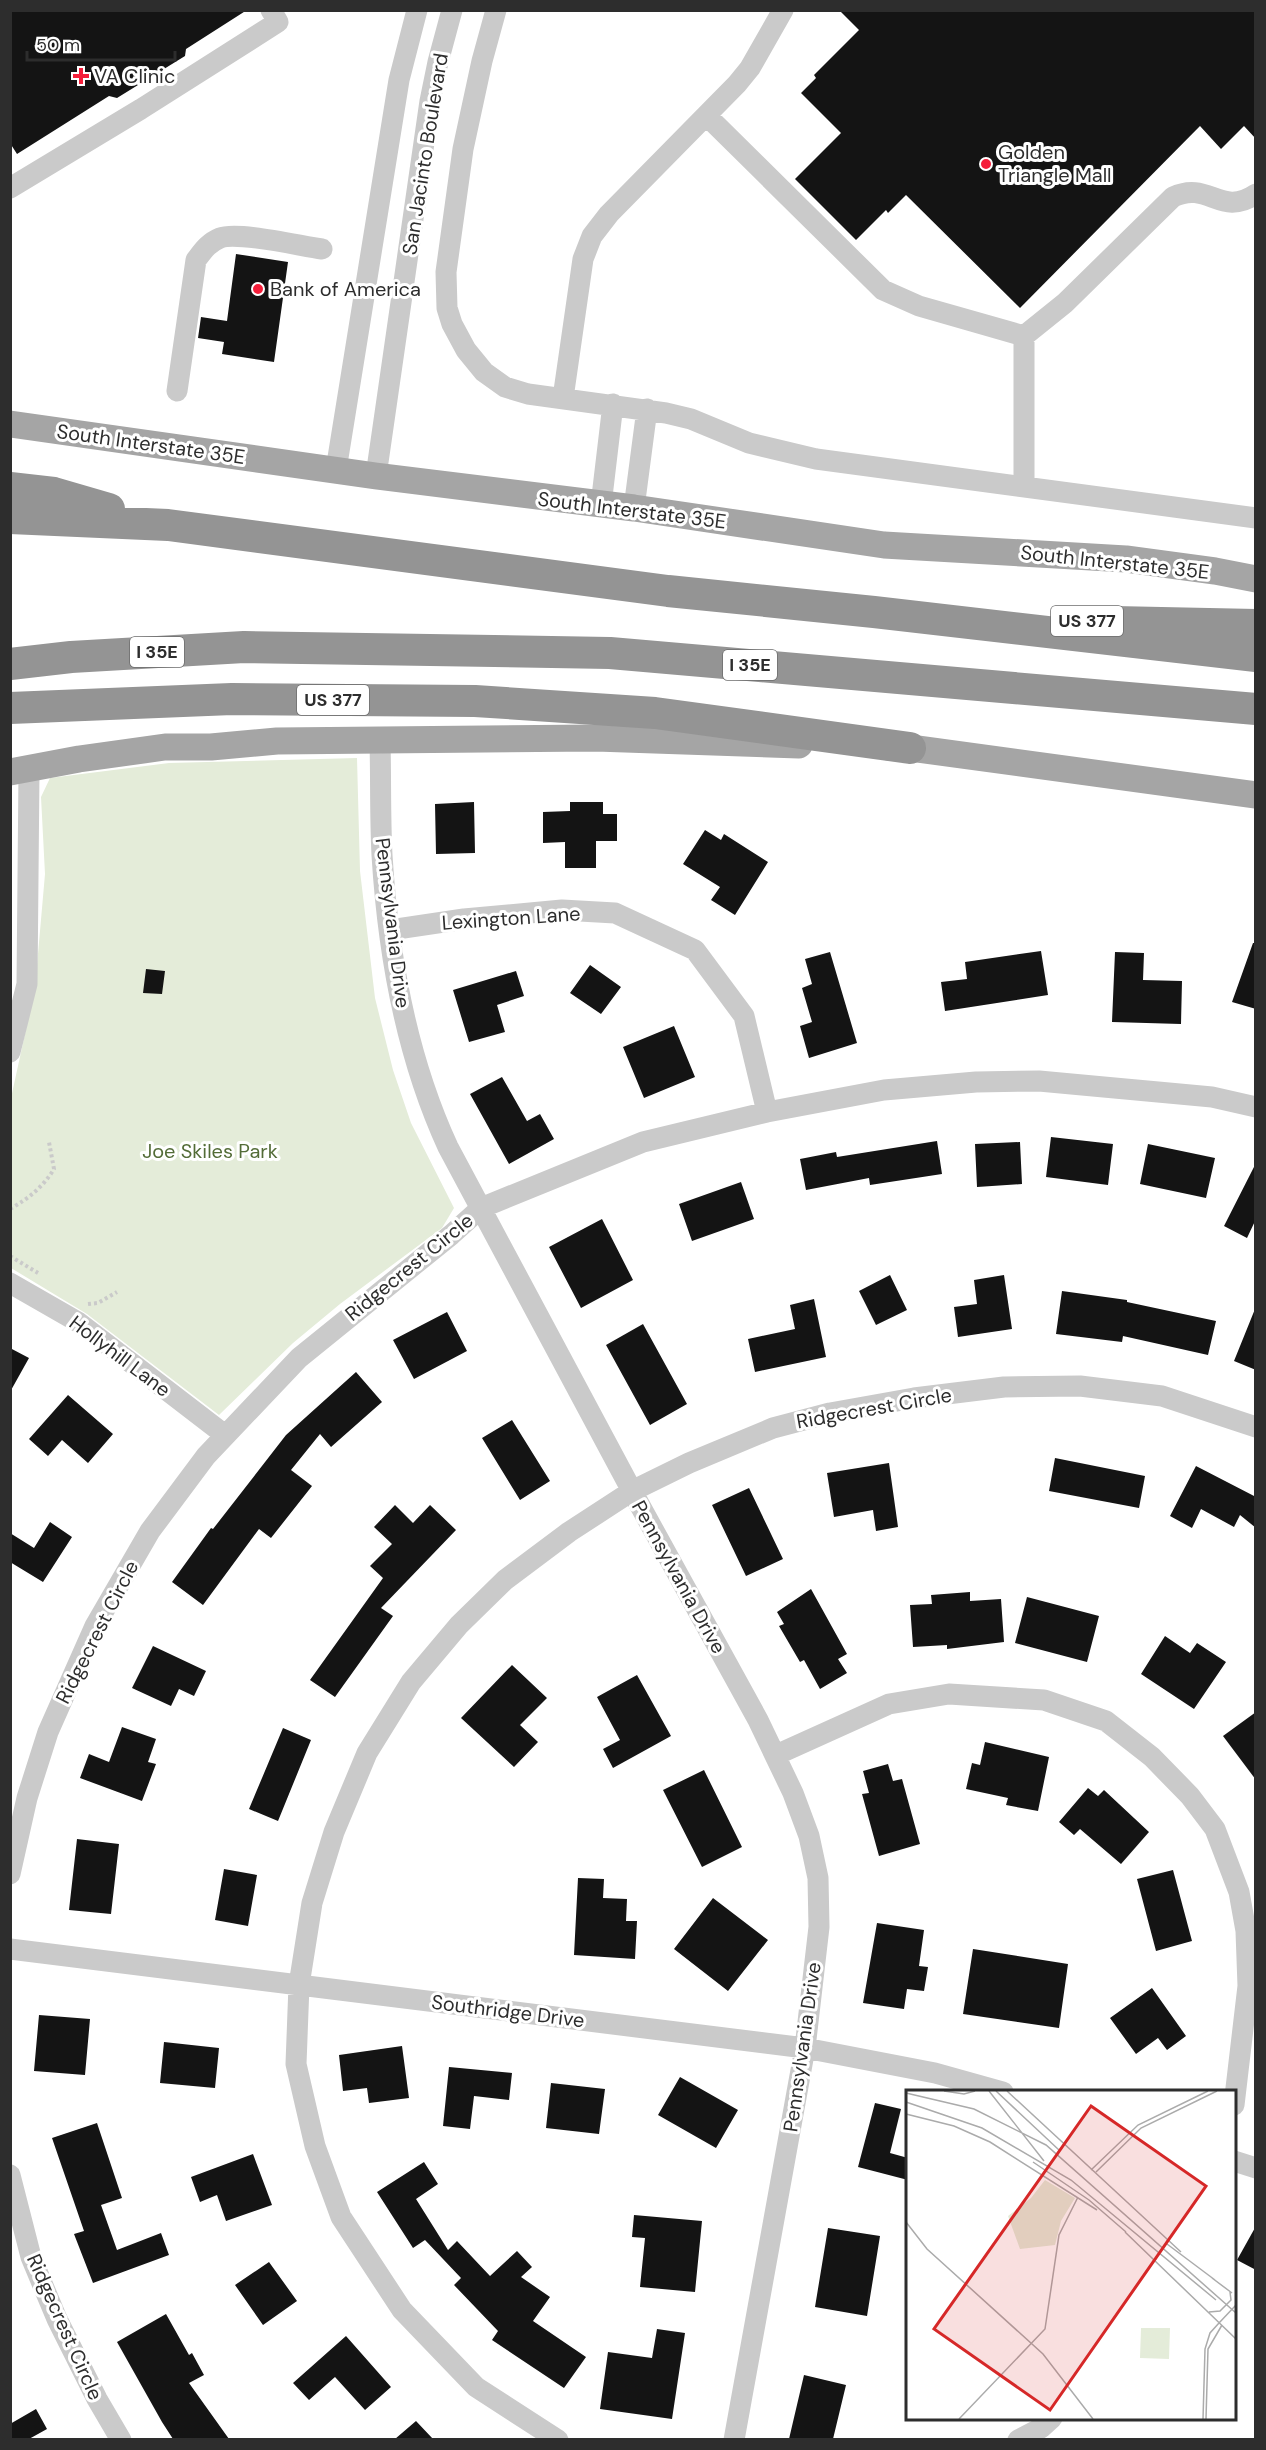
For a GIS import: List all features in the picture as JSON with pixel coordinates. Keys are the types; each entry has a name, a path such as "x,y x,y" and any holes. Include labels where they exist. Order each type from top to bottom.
{"highway":[{"path":"10,488 54,493 168,525"},
{"path":"10,518 168,525 668,591 1256,656"},
{"name":"US 377","path":"918,617 1256,625"},
{"name":"I 35E","path":"10,664 71,657 244,647 610,653 1256,709"},
{"path":"10,652 71,657"},
{"name":"US 377","path":"10,708 232,699 475,701 655,712 910,748"}],"main road":[{"name":"South Interstate 35E","path":"10,424 376,476 634,508 884,545 1126,559 1256,579"},
{"path":"20,771 79,759 165,747 277,741 596,738 910,748"},
{"name":"US 377","path":"910,748 1256,795"}],"street":[{"path":"10,188 141,109 278,22 271,10"},
{"name":"San Jacinto Boulevard","path":"336,470 399,80 417,10"},
{"name":"San Jacinto Boulevard","path":"376,476 430,101 452,10"},
{"path":"496,10 482,61 463,149 446,272 446,303 452,324 461,341 484,372 505,387 528,394 647,409 691,419 749,443 816,459 1256,518"},
{"path":"562,398 583,259 591,236 609,214 707,116 750,68 783,10"},
{"path":"707,116 883,290 894,297 919,306 1024,336"},
{"path":"1024,336 1073,295 1173,197 1185,191 1199,191 1224,202 1236,204 1256,194"},
{"path":"177,391 196,260 207,245 221,237 238,236 322,249"},
{"path":"1024,336 1024,486"},
{"path":"601,505 613,404"},
{"path":"634,508 647,409"},
{"name":"Pennsylvania Drive","path":"380,741 382,856 398,989 417,1064 435,1119 632,1491 776,1755 809,1836 818,1878 819,1927 805,2048 734,2439"},
{"path":"10,1052 27,984 20,771"},
{"name":"Lexington Lane","path":"390,930 464,919 562,910 615,913 694,950 744,1016 767,1112"},
{"name":"Ridgecrest Circle","path":"10,1874 27,1798 48,1732 95,1626 150,1531 206,1456 299,1358 481,1208 643,1142 767,1112 884,1090 976,1082 1039,1081 1212,1097 1256,1107"},
{"name":"Hollyhill Lane","path":"10,1283 78,1322 225,1435"},
{"name":"Ridgecrest Circle","path":"558,2439 476,2387 402,2310 341,2217 315,2146 296,2064 299,1985 312,1903 334,1832 367,1753 411,1682 459,1625 505,1580 569,1532 632,1491 689,1463 773,1428 840,1411 914,1398 1004,1387 1080,1386 1162,1396 1256,1427"},
{"path":"776,1755 889,1704 949,1694 1044,1700 1106,1721 1152,1757 1190,1796 1215,1829 1239,1892 1246,1931 1248,1986 1236,2090"},
{"name":"Southridge Drive","path":"10,1949 805,2048 934,2073 999,2090"},
{"path":"1236,2162 1256,2168"},
{"name":"Ridgecrest Circle","path":"10,2175 31,2257 57,2319 97,2399 121,2439"},
{"path":"1018,2439 1041,2428 1050,2420"}],"path":[{"path":"10,1209 29,1198 54,1169 49,1142"},
{"path":"10,1256 40,1274"},
{"path":"79,1298 88,1304 98,1303 117,1292"}],"green space":[{"name":"Joe Skiles Park","path":"357,758 360,871 375,998 393,1070 411,1123 454,1208 442,1228 340,1304 293,1343 219,1415 87,1314 11,1268 11,1098 35,988 45,874 41,797 50,778 169,763"}],"building":[{"name":"VA Clinic","path":"10,10 247,10 186,49 185,56 117,98 109,96 17,154 10,143"},
{"name":"Golden Triangle Mall","path":"839,10 1256,10 1256,139 1244,126 1221,149 1200,126 1020,308 906,195 888,213 886,210 856,240 795,179 841,133 801,93 816,78 814,75 859,30"},
{"name":"Bank of America","path":"236,254 288,262 274,362 222,354 224,342 198,338 201,317 227,321"},
{"path":"474,802 475,853 436,854 435,804"},
{"path":"570,802 603,802 603,814 617,814 617,841 596,841 596,868 565,868 565,842 543,843 543,812 570,811"},
{"path":"705,830 721,840 724,834 768,862 735,915 711,900 720,887 683,864"},
{"path":"1253,943 1256,943 1256,1009 1232,1002"},
{"path":"1041,951 1048,995 945,1011 941,982 967,979 965,962"},
{"path":"830,952 857,1043 809,1058 800,1026 812,1022 802,988 812,984 805,959"},
{"path":"1115,952 1144,953 1143,980 1182,981 1181,1024 1112,1022"},
{"path":"590,965 621,987 601,1014 570,993"},
{"path":"146,969 165,971 162,994 143,993"},
{"path":"516,971 524,996 497,1005 505,1032 469,1042 453,990"},
{"path":"674,1026 695,1077 644,1098 623,1047"},
{"path":"502,1077 527,1121 540,1114 554,1139 509,1164 470,1094"},
{"path":"1051,1137 1113,1144 1108,1185 1046,1177"},
{"path":"937,1141 942,1174 870,1185 869,1178 806,1190 800,1159 836,1152 837,1157"},
{"path":"1020,1142 1022,1184 977,1187 975,1144"},
{"path":"1148,1144 1215,1158 1206,1198 1140,1184"},
{"path":"1256,1163 1256,1219 1247,1238 1224,1226"},
{"path":"741,1182 754,1219 692,1241 679,1204"},
{"path":"602,1219 633,1280 581,1308 549,1247"},
{"path":"890,1275 907,1310 876,1325 859,1291"},
{"path":"1004,1275 1012,1329 958,1337 954,1307 977,1304 974,1280"},
{"path":"1062,1291 1127,1300 1127,1302 1216,1321 1208,1355 1123,1336 1122,1342 1056,1334"},
{"path":"814,1299 826,1357 755,1372 748,1339 795,1329 790,1305"},
{"path":"1256,1309 1256,1370 1234,1361"},
{"path":"447,1312 467,1351 414,1379 393,1340"},
{"path":"643,1324 687,1404 650,1425 606,1345"},
{"path":"10,1348 29,1358 10,1392"},
{"path":"356,1372 382,1402 331,1447 320,1434 291,1470 312,1486 271,1538 259,1529 203,1605 172,1582 211,1528 213,1529 286,1435"},
{"path":"68,1395 113,1434 88,1463 62,1440 48,1456 29,1439"},
{"path":"512,1420 550,1481 520,1500 482,1438"},
{"path":"1055,1458 1145,1476 1139,1508 1049,1491"},
{"path":"889,1463 898,1527 876,1531 873,1510 834,1517 827,1473"},
{"path":"1196,1466 1256,1497 1256,1528 1240,1515 1234,1527 1201,1509 1192,1528 1170,1516"},
{"path":"749,1488 783,1559 746,1576 712,1505"},
{"path":"395,1505 413,1523 430,1505 456,1530 381,1608 393,1616 335,1697 310,1680 383,1578 370,1566 392,1544 374,1527"},
{"path":"50,1522 72,1537 43,1582 10,1562 10,1533 34,1548"},
{"path":"811,1589 847,1654 838,1659 847,1673 820,1689 804,1660 800,1662 779,1626 784,1624 777,1612"},
{"path":"970,1592 970,1601 1001,1599 1004,1642 947,1649 947,1645 913,1647 910,1605 932,1604 931,1595"},
{"path":"1027,1597 1099,1616 1087,1662 1015,1643"},
{"path":"1165,1636 1190,1653 1197,1643 1226,1662 1194,1709 1141,1674"},
{"path":"153,1646 206,1671 194,1696 179,1689 171,1706 132,1688"},
{"path":"512,1665 547,1698 520,1725 538,1742 514,1767 461,1718"},
{"path":"637,1675 671,1736 613,1768 603,1749 620,1740 597,1697"},
{"path":"1256,1712 1256,1780 1223,1736"},
{"path":"122,1727 156,1739 148,1762 156,1764 142,1801 80,1778 89,1754 109,1762"},
{"path":"283,1728 311,1740 278,1821 249,1809"},
{"path":"985,1742 1049,1757 1038,1811 1006,1805 1008,1798 966,1789 972,1763 980,1765"},
{"path":"888,1764 893,1781 902,1779 920,1844 879,1856 862,1794 869,1793 863,1771"},
{"path":"704,1770 742,1847 702,1867 663,1790"},
{"path":"1088,1788 1098,1796 1104,1790 1149,1832 1121,1864 1080,1829 1074,1835 1059,1822"},
{"path":"77,1839 119,1844 111,1914 69,1910"},
{"path":"224,1869 257,1875 248,1926 215,1920"},
{"path":"1173,1870 1192,1941 1156,1951 1137,1879"},
{"path":"578,1878 604,1879 603,1898 627,1899 626,1921 637,1921 635,1959 574,1955"},
{"path":"713,1898 768,1940 728,1991 674,1949"},
{"path":"877,1923 924,1930 919,1966 928,1967 924,1991 907,1989 904,2009 863,2003"},
{"path":"973,1949 1068,1964 1059,2028 963,2014"},
{"path":"1152,1988 1186,2036 1167,2050 1158,2038 1136,2054 1110,2018"},
{"path":"39,2015 90,2019 85,2075 34,2071"},
{"path":"164,2042 219,2048 215,2088 160,2083"},
{"path":"402,2046 409,2098 369,2103 367,2088 343,2091 339,2055"},
{"path":"449,2067 512,2073 509,2100 474,2096 470,2129 443,2126"},
{"path":"680,2077 738,2110 716,2148 658,2115"},
{"path":"551,2083 605,2089 599,2134 546,2128"},
{"path":"875,2103 901,2109 890,2153 906,2157 906,2179 858,2167"},
{"path":"97,2123 122,2198 101,2205 117,2250 161,2233 169,2255 93,2283 74,2234 84,2231 52,2138"},
{"path":"253,2154 272,2205 226,2221 217,2195 200,2202 191,2177"},
{"path":"424,2162 438,2184 416,2199 448,2250 457,2241 490,2276 517,2251 532,2267 521,2277 550,2297 533,2321 586,2357 564,2388 492,2340 498,2331 454,2285 461,2278 425,2240 413,2248 377,2192"},
{"path":"634,2215 702,2221 695,2292 640,2287 645,2238 632,2237"},
{"path":"1256,2226 1256,2270 1237,2260"},
{"path":"828,2228 880,2236 867,2316 815,2307"},
{"path":"269,2262 297,2301 263,2325 235,2285"},
{"path":"166,2314 189,2355 192,2353 204,2375 189,2383 229,2439 173,2439 117,2342"},
{"path":"657,2329 685,2333 672,2419 600,2409 608,2352 652,2358"},
{"path":"346,2336 391,2387 365,2410 335,2377 309,2400 293,2383"},
{"path":"804,2375 846,2385 833,2439 789,2439"},
{"path":"36,2409 47,2429 29,2439 10,2439 10,2424"},
{"path":"416,2421 433,2439 395,2439"}],"place":[{"name":"VA Clinic","path":"81,76"},
{"name":"Golden Triangle Mall","path":"986,164"},
{"name":"Bank of America","path":"258,289"}]}
